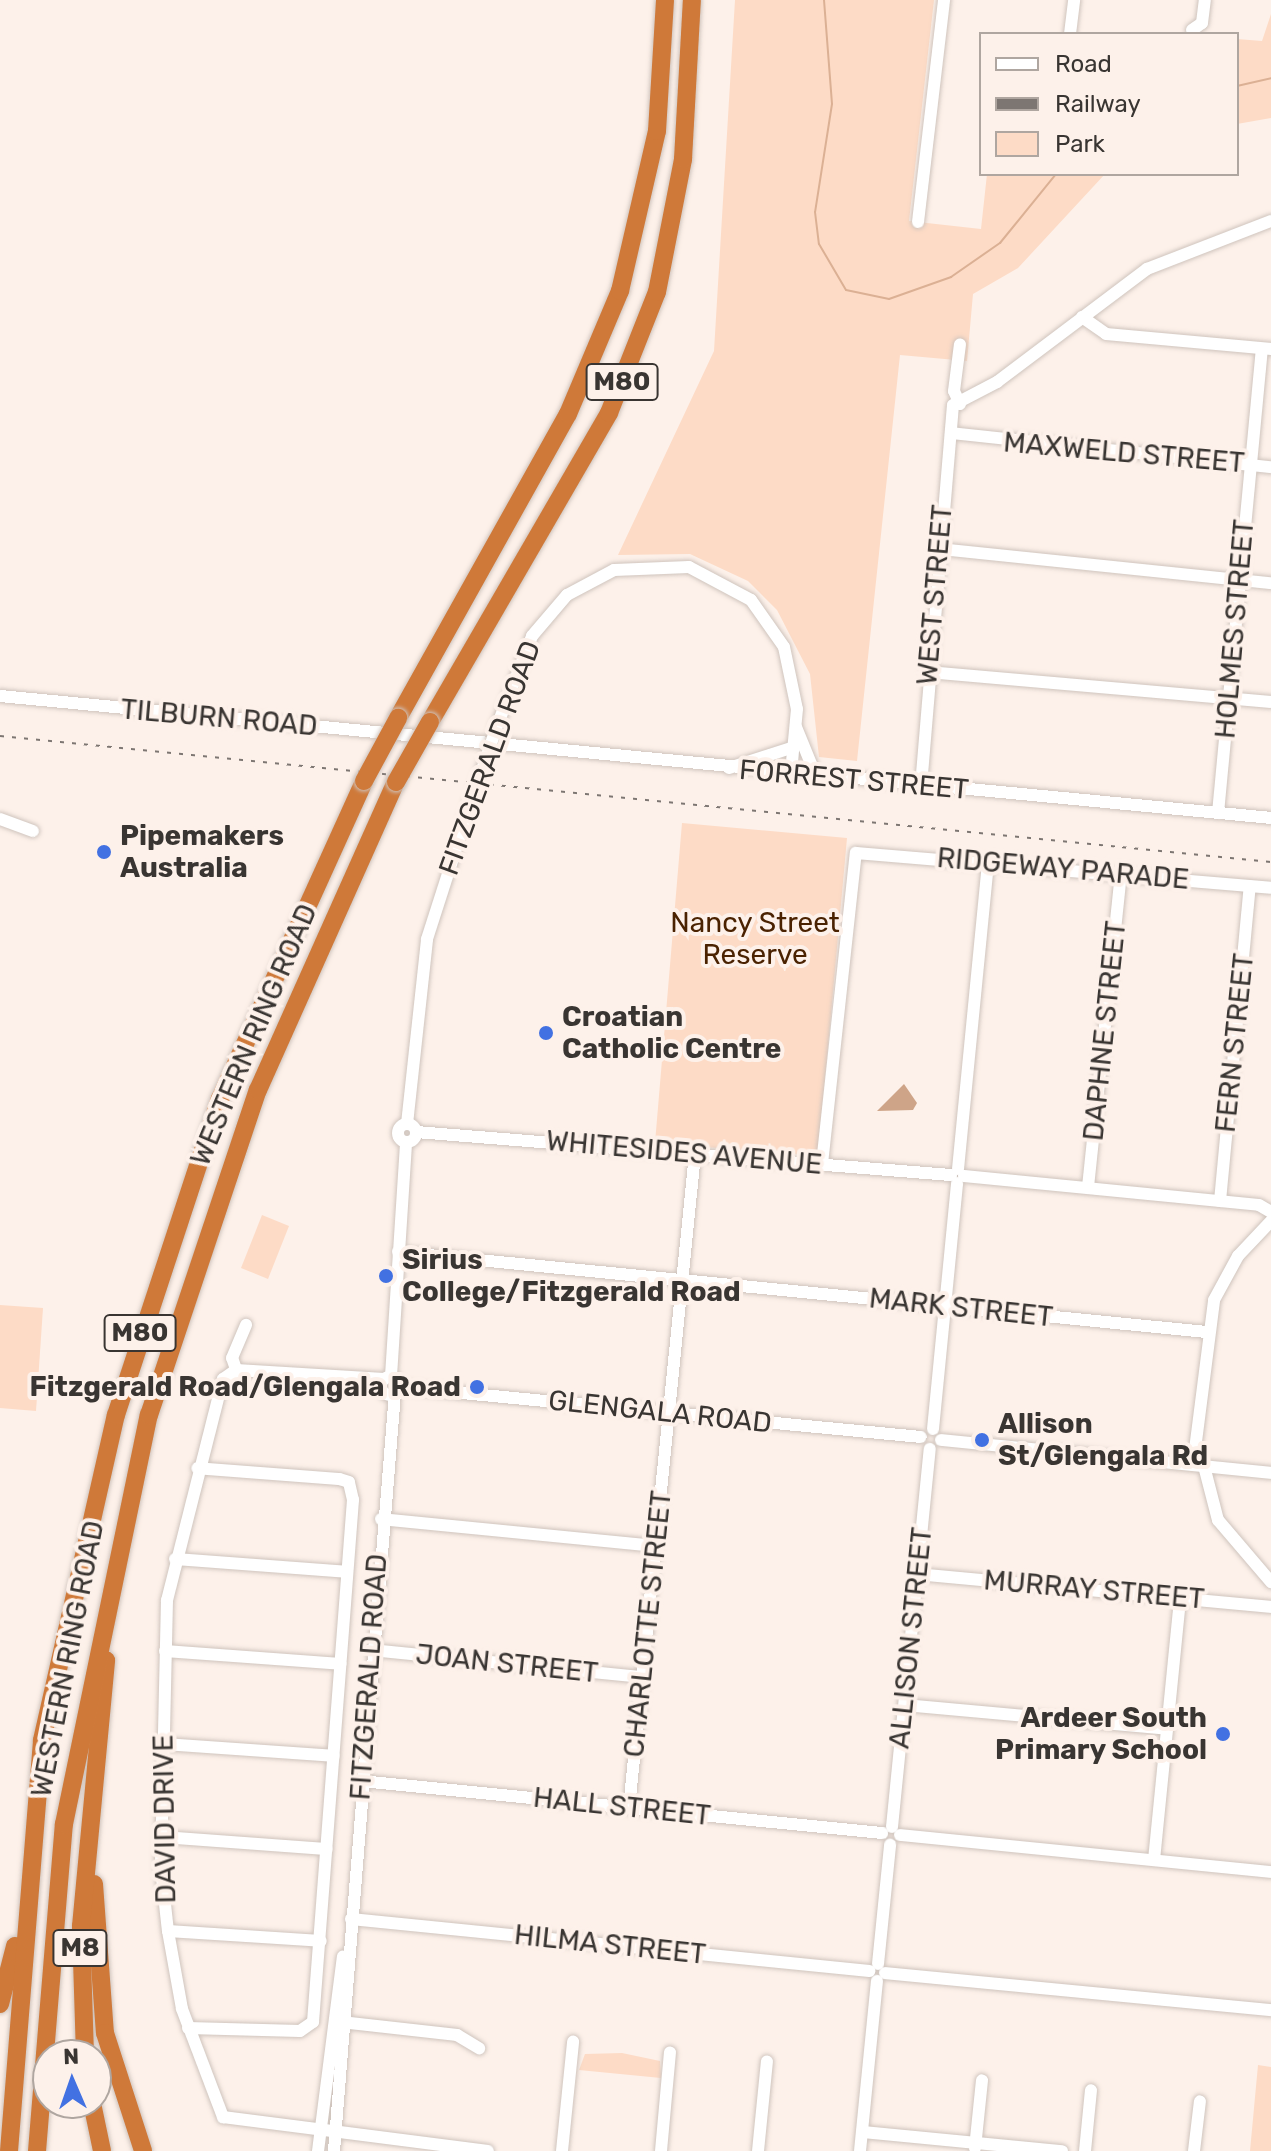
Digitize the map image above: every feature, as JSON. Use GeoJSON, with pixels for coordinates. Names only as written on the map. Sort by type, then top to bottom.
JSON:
{"type":"FeatureCollection","features":[{"type":"Feature","properties":{"kind":"highway","name":"WESTERN RING ROAD"},"geometry":{"type":"LineString","coordinates":[[9,2151],[24,1917],[42,1740],[132,1360],[250,1022],[364,781],[568,414],[620,291],[657,131],[665,0]]}},
{"type":"Feature","properties":{"kind":"highway","name":"WESTERN RING ROAD"},"geometry":{"type":"LineString","coordinates":[[37,2151],[64,1824],[149,1415],[216,1201],[305,976],[396,782],[609,413],[657,292],[683,159],[692,0]]}},
{"type":"Feature","properties":{"kind":"highway"},"geometry":{"type":"LineString","coordinates":[[111,1601],[88,1842],[105,2033],[143,2151]]}},
{"type":"Feature","properties":{"kind":"highway","name":"M8"},"geometry":{"type":"LineString","coordinates":[[84,2039],[80,1955],[88,1842]]}},
{"type":"Feature","properties":{"kind":"highway","name":"M8"},"geometry":{"type":"LineString","coordinates":[[0,2004],[24,1917]]}},
{"type":"Feature","properties":{"kind":"highway"},"geometry":{"type":"LineString","coordinates":[[95,2119],[102,2151]]}},
{"type":"Feature","properties":{"kind":"street"},"geometry":{"type":"LineString","coordinates":[[918,222],[944,0]]}},
{"type":"Feature","properties":{"kind":"street"},"geometry":{"type":"LineString","coordinates":[[1070,32],[1074,0]]}},
{"type":"Feature","properties":{"kind":"street"},"geometry":{"type":"LineString","coordinates":[[1192,30],[1202,23],[1205,0]]}},
{"type":"Feature","properties":{"kind":"street"},"geometry":{"type":"LineString","coordinates":[[958,402],[997,382],[1147,269],[1271,221]]}},
{"type":"Feature","properties":{"kind":"street"},"geometry":{"type":"LineString","coordinates":[[1082,317],[1106,334],[1266,349]]}},
{"type":"Feature","properties":{"kind":"street","name":"WEST STREET"},"geometry":{"type":"LineString","coordinates":[[917,785],[951,434],[958,402],[960,344]]}},
{"type":"Feature","properties":{"kind":"street","name":"HOLMES STREET"},"geometry":{"type":"LineString","coordinates":[[1218,813],[1251,464],[1266,349]]}},
{"type":"Feature","properties":{"kind":"street","name":"MAXWELD STREET"},"geometry":{"type":"LineString","coordinates":[[951,434],[976,439],[1271,467]]}},
{"type":"Feature","properties":{"kind":"street"},"geometry":{"type":"LineString","coordinates":[[939,553],[1271,583]]}},
{"type":"Feature","properties":{"kind":"street","name":"FITZGERALD ROAD"},"geometry":{"type":"LineString","coordinates":[[334,2151],[387,1436],[403,1132],[427,939],[471,802],[522,657],[548,613],[591,579],[662,564],[708,574],[763,612],[792,668],[796,727],[791,773]]}},
{"type":"Feature","properties":{"kind":"street"},"geometry":{"type":"LineString","coordinates":[[928,668],[1271,702]]}},
{"type":"Feature","properties":{"kind":"street","name":"TILBURN ROAD"},"geometry":{"type":"LineString","coordinates":[[0,696],[437,739]]}},
{"type":"Feature","properties":{"kind":"street"},"geometry":{"type":"LineString","coordinates":[[796,727],[816,776]]}},
{"type":"Feature","properties":{"kind":"street","name":"FORREST STREET"},"geometry":{"type":"LineString","coordinates":[[437,739],[1271,818]]}},
{"type":"Feature","properties":{"kind":"street"},"geometry":{"type":"LineString","coordinates":[[729,768],[794,747]]}},
{"type":"Feature","properties":{"kind":"street"},"geometry":{"type":"LineString","coordinates":[[0,819],[33,831]]}},
{"type":"Feature","properties":{"kind":"street","name":"RIDGEWAY PARADE"},"geometry":{"type":"LineString","coordinates":[[822,1164],[856,853],[988,861],[1271,888]]}},
{"type":"Feature","properties":{"kind":"street"},"geometry":{"type":"LineString","coordinates":[[941,1440],[933,1429],[988,861]]}},
{"type":"Feature","properties":{"kind":"street","name":"DAPHNE STREET"},"geometry":{"type":"LineString","coordinates":[[1088,1187],[1121,874]]}},
{"type":"Feature","properties":{"kind":"street","name":"FERN STREET"},"geometry":{"type":"LineString","coordinates":[[1220,1201],[1250,886]]}},
{"type":"Feature","properties":{"kind":"street","name":"WHITESIDES AVENUE"},"geometry":{"type":"LineString","coordinates":[[403,1132],[1088,1187],[1220,1201],[1271,1212]]}},
{"type":"Feature","properties":{"kind":"street","name":"CHARLOTTE STREET"},"geometry":{"type":"LineString","coordinates":[[629,1808],[695,1154]]}},
{"type":"Feature","properties":{"kind":"street"},"geometry":{"type":"LineString","coordinates":[[1271,1221],[1225,1275],[1206,1332],[1198,1466],[1218,1520],[1271,1582]]}},
{"type":"Feature","properties":{"kind":"street","name":"MARK STREET"},"geometry":{"type":"LineString","coordinates":[[398,1252],[1206,1332]]}},
{"type":"Feature","properties":{"kind":"street"},"geometry":{"type":"LineString","coordinates":[[237,1371],[235,1352],[246,1325]]}},
{"type":"Feature","properties":{"kind":"street","name":"GLENGALA ROAD"},"geometry":{"type":"LineString","coordinates":[[237,1371],[921,1437]]}},
{"type":"Feature","properties":{"kind":"street","name":"DAVID DRIVE"},"geometry":{"type":"LineString","coordinates":[[237,1371],[221,1391],[197,1468],[175,1559],[165,1651],[162,1837],[168,1931],[188,2028],[223,2117],[350,2130],[488,2151]]}},
{"type":"Feature","properties":{"kind":"street"},"geometry":{"type":"LineString","coordinates":[[933,1429],[921,1437],[930,1449],[941,1440],[1271,1473]]}},
{"type":"Feature","properties":{"kind":"street","name":"ALLISON STREET"},"geometry":{"type":"LineString","coordinates":[[891,1832],[930,1449]]}},
{"type":"Feature","properties":{"kind":"street"},"geometry":{"type":"LineString","coordinates":[[188,2028],[310,2028],[321,1941],[341,1664],[349,1482],[197,1468]]}},
{"type":"Feature","properties":{"kind":"street"},"geometry":{"type":"LineString","coordinates":[[381,1519],[655,1546]]}},
{"type":"Feature","properties":{"kind":"street"},"geometry":{"type":"LineString","coordinates":[[175,1559],[347,1572]]}},
{"type":"Feature","properties":{"kind":"street","name":"MURRAY STREET"},"geometry":{"type":"LineString","coordinates":[[917,1574],[1270,1606]]}},
{"type":"Feature","properties":{"kind":"street"},"geometry":{"type":"LineString","coordinates":[[1270,1606],[1271,1590]]}},
{"type":"Feature","properties":{"kind":"street"},"geometry":{"type":"LineString","coordinates":[[1154,1860],[1180,1598]]}},
{"type":"Feature","properties":{"kind":"street","name":"JOAN STREET"},"geometry":{"type":"LineString","coordinates":[[371,1650],[643,1677]]}},
{"type":"Feature","properties":{"kind":"street"},"geometry":{"type":"LineString","coordinates":[[165,1651],[341,1664]]}},
{"type":"Feature","properties":{"kind":"street"},"geometry":{"type":"LineString","coordinates":[[905,1705],[1167,1729]]}},
{"type":"Feature","properties":{"kind":"street"},"geometry":{"type":"LineString","coordinates":[[163,1744],[334,1756]]}},
{"type":"Feature","properties":{"kind":"street","name":"HALL STREET"},"geometry":{"type":"LineString","coordinates":[[361,1781],[1271,1872]]}},
{"type":"Feature","properties":{"kind":"street"},"geometry":{"type":"LineString","coordinates":[[860,2151],[891,1832]]}},
{"type":"Feature","properties":{"kind":"street"},"geometry":{"type":"LineString","coordinates":[[162,1837],[327,1849]]}},
{"type":"Feature","properties":{"kind":"street","name":"FITZGERALD ROAD"},"geometry":{"type":"LineString","coordinates":[[318,2151],[330,2039],[351,1919]]}},
{"type":"Feature","properties":{"kind":"street","name":"HILMA STREET"},"geometry":{"type":"LineString","coordinates":[[351,1919],[1271,2010]]}},
{"type":"Feature","properties":{"kind":"street"},"geometry":{"type":"LineString","coordinates":[[168,1931],[321,1941]]}},
{"type":"Feature","properties":{"kind":"street"},"geometry":{"type":"LineString","coordinates":[[330,2039],[346,2021],[457,2035],[479,2048]]}},
{"type":"Feature","properties":{"kind":"street"},"geometry":{"type":"LineString","coordinates":[[344,2037],[364,2025]]}},
{"type":"Feature","properties":{"kind":"street"},"geometry":{"type":"LineString","coordinates":[[562,2151],[573,2042]]}},
{"type":"Feature","properties":{"kind":"street"},"geometry":{"type":"LineString","coordinates":[[661,2151],[670,2052]]}},
{"type":"Feature","properties":{"kind":"street"},"geometry":{"type":"LineString","coordinates":[[758,2151],[767,2061]]}},
{"type":"Feature","properties":{"kind":"street"},"geometry":{"type":"LineString","coordinates":[[975,2147],[982,2080]]}},
{"type":"Feature","properties":{"kind":"street"},"geometry":{"type":"LineString","coordinates":[[1085,2151],[1091,2090]]}},
{"type":"Feature","properties":{"kind":"street"},"geometry":{"type":"LineString","coordinates":[[1194,2151],[1200,2101]]}},
{"type":"Feature","properties":{"kind":"street"},"geometry":{"type":"LineString","coordinates":[[863,2132],[975,2147],[1062,2151]]}},
{"type":"Feature","properties":{"kind":"green space"},"geometry":{"type":"Polygon","coordinates":[[[735,0],[934,0],[909,221],[981,229],[987,176],[1103,176],[1018,268],[973,294],[967,361],[900,355],[857,761],[819,757],[810,674],[777,610],[748,581],[690,554],[618,555],[714,351],[735,0]]]}},
{"type":"Feature","properties":{"kind":"green space"},"geometry":{"type":"Polygon","coordinates":[[[1271,14],[1271,118],[1239,124],[1239,39],[1262,41],[1271,14]]]}},
{"type":"Feature","properties":{"kind":"green space","name":"Nancy Street Reserve"},"geometry":{"type":"Polygon","coordinates":[[[682,823],[847,838],[818,1156],[655,1143],[682,823]]]}},
{"type":"Feature","properties":{"kind":"green space"},"geometry":{"type":"Polygon","coordinates":[[[262,1215],[289,1226],[268,1279],[241,1268],[262,1215]]]}},
{"type":"Feature","properties":{"kind":"green space"},"geometry":{"type":"Polygon","coordinates":[[[0,1305],[43,1308],[36,1411],[0,1408],[0,1305]]]}},
{"type":"Feature","properties":{"kind":"green space"},"geometry":{"type":"Polygon","coordinates":[[[622,2053],[660,2061],[661,2078],[579,2070],[585,2054],[622,2053]]]}},
{"type":"Feature","properties":{"kind":"green space"},"geometry":{"type":"Polygon","coordinates":[[[1258,2065],[1271,2067],[1271,2151],[1250,2151],[1258,2065]]]}},
{"type":"Feature","properties":{"kind":"shaded area"},"geometry":{"type":"Polygon","coordinates":[[[904,1084],[917,1103],[913,1110],[877,1111],[904,1084]]]}},
{"type":"Feature","properties":{"kind":"waterway"},"geometry":{"type":"LineString","coordinates":[[824,0],[832,104],[815,212],[819,244],[846,290],[889,299],[951,277],[1000,243],[1054,176]]}},
{"type":"Feature","properties":{"kind":"waterway"},"geometry":{"type":"LineString","coordinates":[[1239,86],[1271,78]]}},
{"type":"Feature","properties":{"kind":"railway"},"geometry":{"type":"LineString","coordinates":[[0,736],[1271,862]]}},
{"type":"Feature","properties":{"kind":"place","name":"Pipemakers Australia"},"geometry":{"type":"Point","coordinates":[104,852]}},
{"type":"Feature","properties":{"kind":"place","name":"Croatian Catholic Centre"},"geometry":{"type":"Point","coordinates":[546,1033]}},
{"type":"Feature","properties":{"kind":"place","name":"Sirius College/Fitzgerald Road"},"geometry":{"type":"Point","coordinates":[386,1276]}},
{"type":"Feature","properties":{"kind":"place","name":"Fitzgerald Road/Glengala Road"},"geometry":{"type":"Point","coordinates":[477,1387]}},
{"type":"Feature","properties":{"kind":"place","name":"Allison St/Glengala Rd"},"geometry":{"type":"Point","coordinates":[982,1440]}},
{"type":"Feature","properties":{"kind":"place","name":"Ardeer South Primary School"},"geometry":{"type":"Point","coordinates":[1223,1734]}}]}
